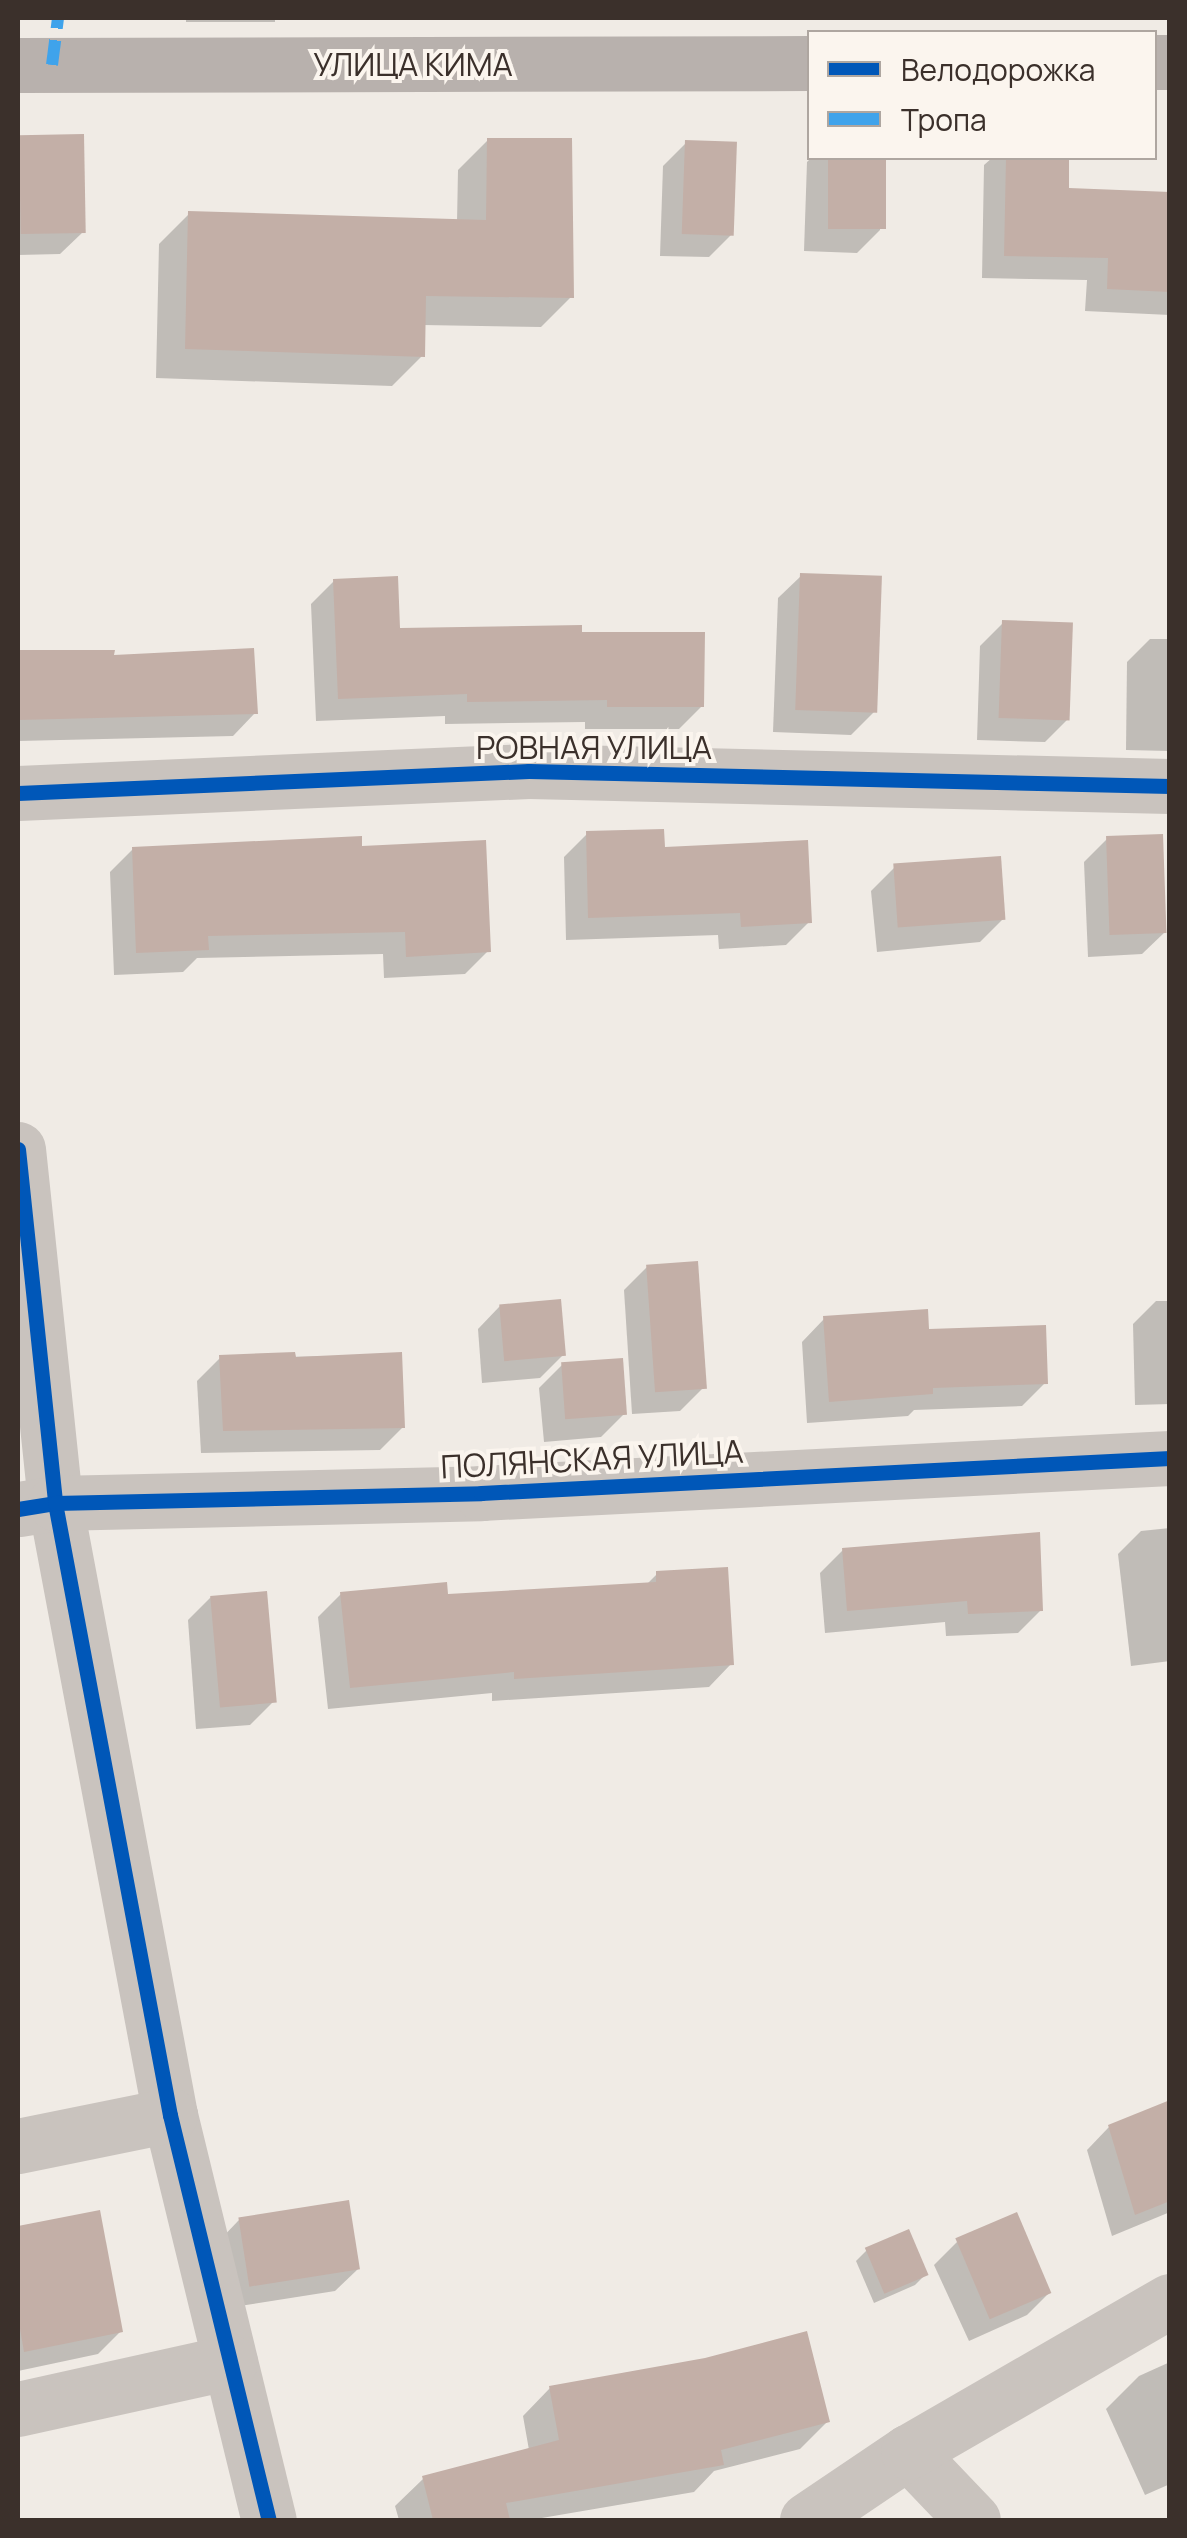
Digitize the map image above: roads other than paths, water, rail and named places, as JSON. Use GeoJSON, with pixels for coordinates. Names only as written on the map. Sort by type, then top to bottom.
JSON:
{"type":"FeatureCollection","features":[{"type":"Feature","properties":{"kind":"main road","name":"УЛИЦА КИМА"},"geometry":{"type":"LineString","coordinates":[[18,65],[807,63]]}},
{"type":"Feature","properties":{"kind":"street","name":"РОВНАЯ УЛИЦА"},"geometry":{"type":"LineString","coordinates":[[18,793],[529,770],[1170,786]]}},
{"type":"Feature","properties":{"kind":"street"},"geometry":{"type":"LineString","coordinates":[[18,1149],[36,1506],[170,2114],[269,2520]]}},
{"type":"Feature","properties":{"kind":"street","name":"ПОЛЯНСКАЯ УЛИЦА"},"geometry":{"type":"LineString","coordinates":[[36,1506],[482,1493],[1170,1458]]}},
{"type":"Feature","properties":{"kind":"street"},"geometry":{"type":"LineString","coordinates":[[18,2146],[170,2114]]}},
{"type":"Feature","properties":{"kind":"street"},"geometry":{"type":"LineString","coordinates":[[808,2520],[908,2452],[1170,2300]]}},
{"type":"Feature","properties":{"kind":"street"},"geometry":{"type":"LineString","coordinates":[[18,2409],[230,2362]]}},
{"type":"Feature","properties":{"kind":"street"},"geometry":{"type":"LineString","coordinates":[[908,2452],[973,2520]]}}]}
